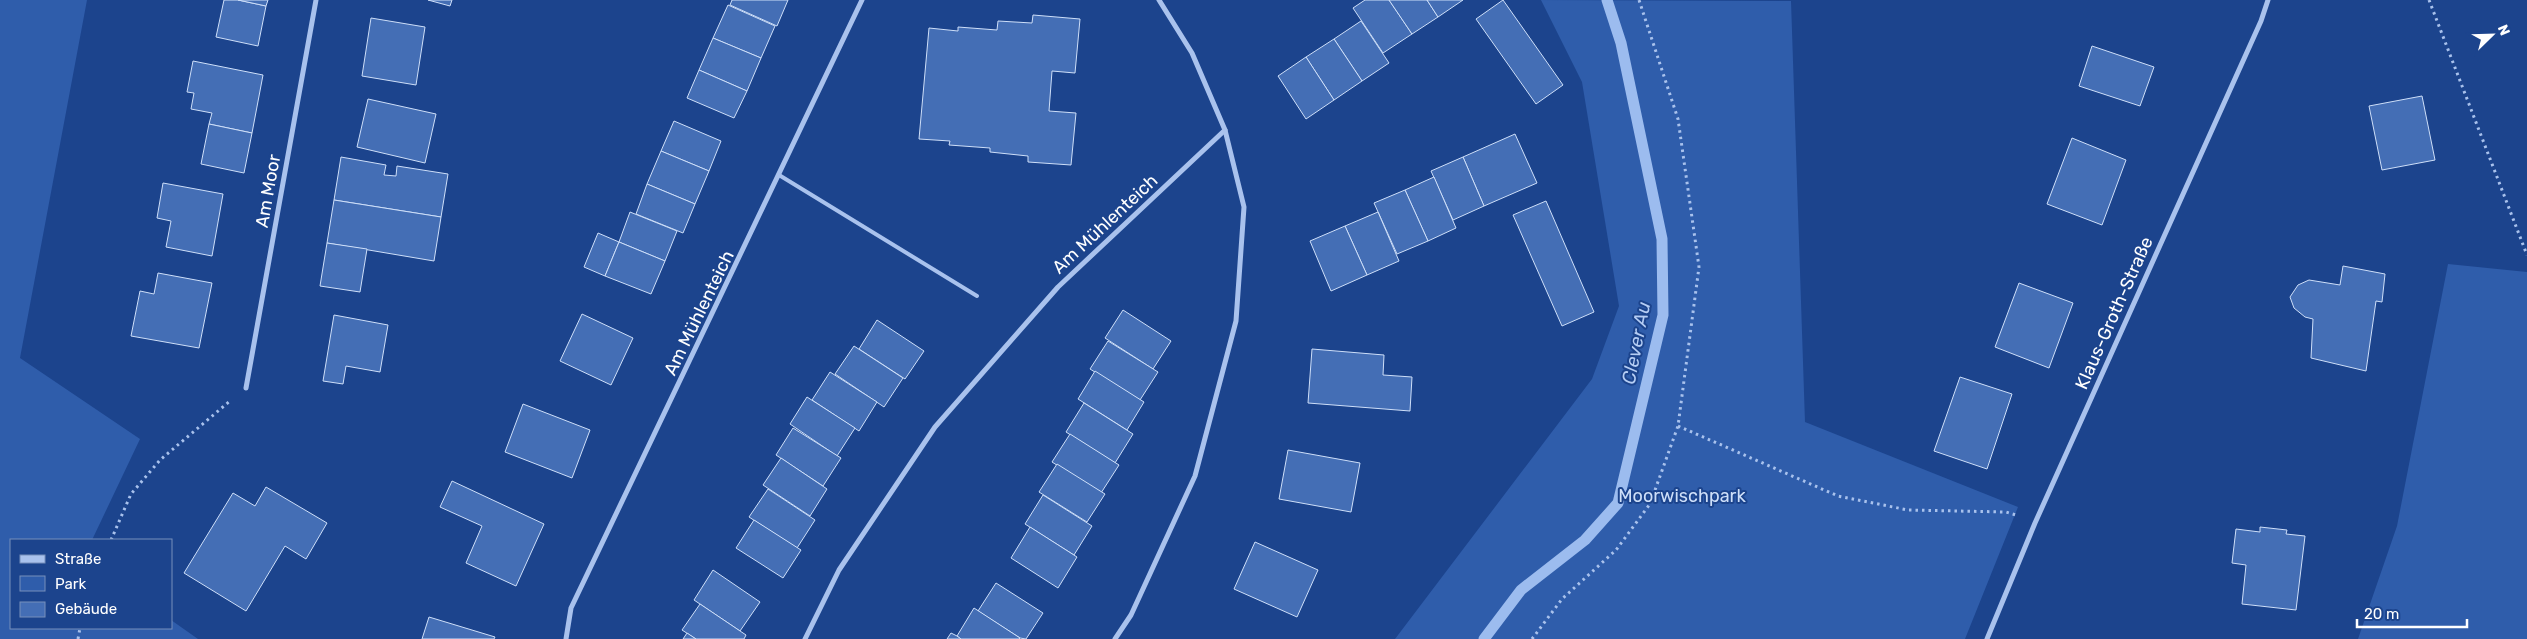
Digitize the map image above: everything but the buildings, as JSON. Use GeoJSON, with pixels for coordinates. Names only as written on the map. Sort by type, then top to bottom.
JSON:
{"type":"FeatureCollection","features":[{"type":"Feature","properties":{"kind":"street","name":"Am Moor"},"geometry":{"type":"LineString","coordinates":[[246,388],[316,0]]}},
{"type":"Feature","properties":{"kind":"street","name":"Am Mühlenteich"},"geometry":{"type":"LineString","coordinates":[[566,639],[571,608],[862,0]]}},
{"type":"Feature","properties":{"kind":"street"},"geometry":{"type":"LineString","coordinates":[[1115,639],[1132,615],[1195,476],[1236,321],[1244,207],[1225,130],[1192,53],[1159,0]]}},
{"type":"Feature","properties":{"kind":"street","name":"Klaus-Groth-Straße"},"geometry":{"type":"LineString","coordinates":[[1987,639],[2035,523],[2261,21],[2268,0]]}},
{"type":"Feature","properties":{"kind":"street","name":"Am Mühlenteich"},"geometry":{"type":"LineString","coordinates":[[805,639],[839,570],[935,427],[1058,287],[1225,130]]}},
{"type":"Feature","properties":{"kind":"lane"},"geometry":{"type":"LineString","coordinates":[[779,175],[977,296]]}},
{"type":"Feature","properties":{"kind":"path"},"geometry":{"type":"LineString","coordinates":[[1532,639],[1562,600],[1616,550],[1650,504],[1678,426],[1699,267],[1678,119],[1639,0]]}},
{"type":"Feature","properties":{"kind":"path"},"geometry":{"type":"LineString","coordinates":[[2429,0],[2527,255]]}},
{"type":"Feature","properties":{"kind":"path"},"geometry":{"type":"LineString","coordinates":[[111,539],[131,494],[160,460],[246,388]]}},
{"type":"Feature","properties":{"kind":"path"},"geometry":{"type":"LineString","coordinates":[[1678,426],[1838,496],[1908,510],[2006,512],[2035,523]]}},
{"type":"Feature","properties":{"kind":"green space"},"geometry":{"type":"Polygon","coordinates":[[[0,0],[87,0],[20,358],[140,439],[92,539],[10,539],[10,629],[172,629],[172,621],[198,639],[0,639],[0,0]]]}},
{"type":"Feature","properties":{"kind":"green space","name":"Moorwischpark"},"geometry":{"type":"Polygon","coordinates":[[[1541,0],[1791,1],[1805,422],[2018,507],[1965,639],[1395,639],[1592,379],[1619,306],[1582,82],[1541,0]]]}},
{"type":"Feature","properties":{"kind":"green space"},"geometry":{"type":"Polygon","coordinates":[[[2448,264],[2527,272],[2527,639],[2358,639],[2397,526],[2448,264]]]}},
{"type":"Feature","properties":{"kind":"waterway","name":"Clever Au"},"geometry":{"type":"LineString","coordinates":[[1484,639],[1521,590],[1585,540],[1618,503],[1663,315],[1662,239],[1621,43],[1607,0]]}}]}
